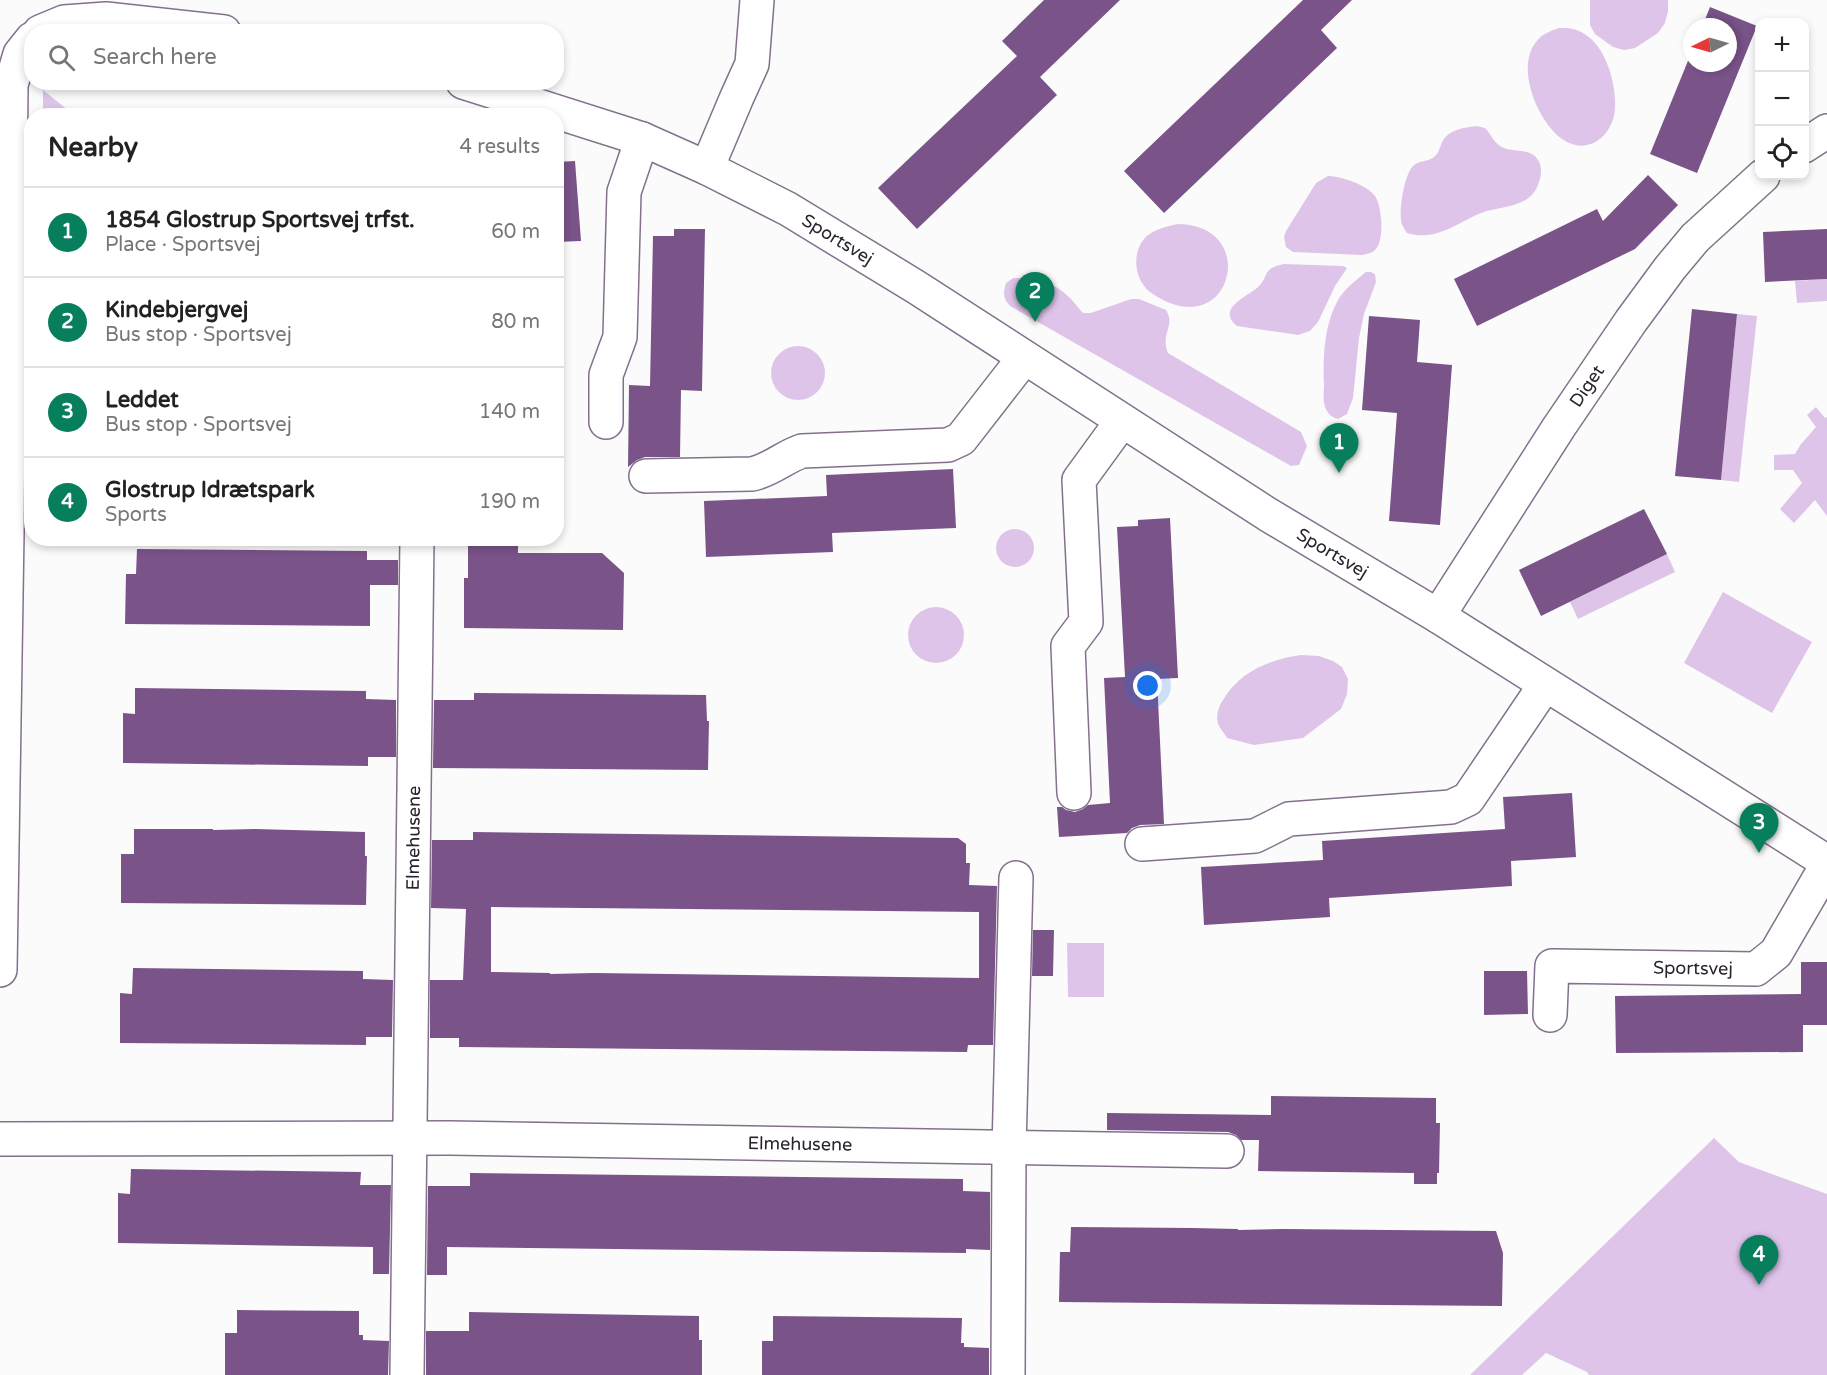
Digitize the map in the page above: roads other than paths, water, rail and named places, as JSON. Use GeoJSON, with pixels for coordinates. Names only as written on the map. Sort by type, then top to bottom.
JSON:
{"type":"FeatureCollection","features":[{"type":"Feature","properties":{"kind":"street"},"geometry":{"type":"LineString","coordinates":[[707,168],[752,64],[757,0]]}},
{"type":"Feature","properties":{"kind":"street"},"geometry":{"type":"LineString","coordinates":[[61,24],[106,19],[151,24]]}},
{"type":"Feature","properties":{"kind":"street"},"geometry":{"type":"LineString","coordinates":[[0,970],[2,762],[8,533],[11,85],[23,46]]}},
{"type":"Feature","properties":{"kind":"street","name":"Sportsvej"},"geometry":{"type":"LineString","coordinates":[[477,90],[505,106]]}},
{"type":"Feature","properties":{"kind":"street","name":"Sportsvej"},"geometry":{"type":"LineString","coordinates":[[564,120],[642,139],[707,168],[788,209],[916,287],[1268,513],[1438,615],[1827,864],[1776,953],[1756,969],[1552,966],[1551,1015]]}},
{"type":"Feature","properties":{"kind":"street"},"geometry":{"type":"LineString","coordinates":[[1809,143],[1827,131]]}},
{"type":"Feature","properties":{"kind":"street"},"geometry":{"type":"LineString","coordinates":[[606,422],[606,375],[620,337],[624,192],[642,139]]}},
{"type":"Feature","properties":{"kind":"street","name":"Diget"},"geometry":{"type":"LineString","coordinates":[[1438,615],[1630,321],[1695,238],[1759,180]]}},
{"type":"Feature","properties":{"kind":"street"},"geometry":{"type":"LineString","coordinates":[[646,476],[753,474],[769,470],[789,456],[802,451],[948,445],[961,438],[1024,358]]}},
{"type":"Feature","properties":{"kind":"street"},"geometry":{"type":"LineString","coordinates":[[1074,793],[1068,646],[1086,622],[1079,480],[1122,421]]}},
{"type":"Feature","properties":{"kind":"street","name":"Elmehusene"},"geometry":{"type":"LineString","coordinates":[[407,1375],[417,546]]}},
{"type":"Feature","properties":{"kind":"street"},"geometry":{"type":"LineString","coordinates":[[1142,844],[1255,836],[1289,819],[1451,807],[1467,799],[1545,685]]}},
{"type":"Feature","properties":{"kind":"street"},"geometry":{"type":"LineString","coordinates":[[1008,1375],[1009,1149],[1016,878]]}},
{"type":"Feature","properties":{"kind":"street","name":"Elmehusene"},"geometry":{"type":"LineString","coordinates":[[0,1139],[410,1138],[1227,1151]]}},
{"type":"Feature","properties":{"kind":"place","name":"Kindebjergvej"},"geometry":{"type":"Point","coordinates":[1035,322]}},
{"type":"Feature","properties":{"kind":"place","name":"1854 Glostrup Sportsvej trfst."},"geometry":{"type":"Point","coordinates":[1339,473]}},
{"type":"Feature","properties":{"kind":"place","name":"Leddet"},"geometry":{"type":"Point","coordinates":[1759,853]}},
{"type":"Feature","properties":{"kind":"place","name":"Glostrup Idrætspark"},"geometry":{"type":"Point","coordinates":[1759,1285]}}]}
